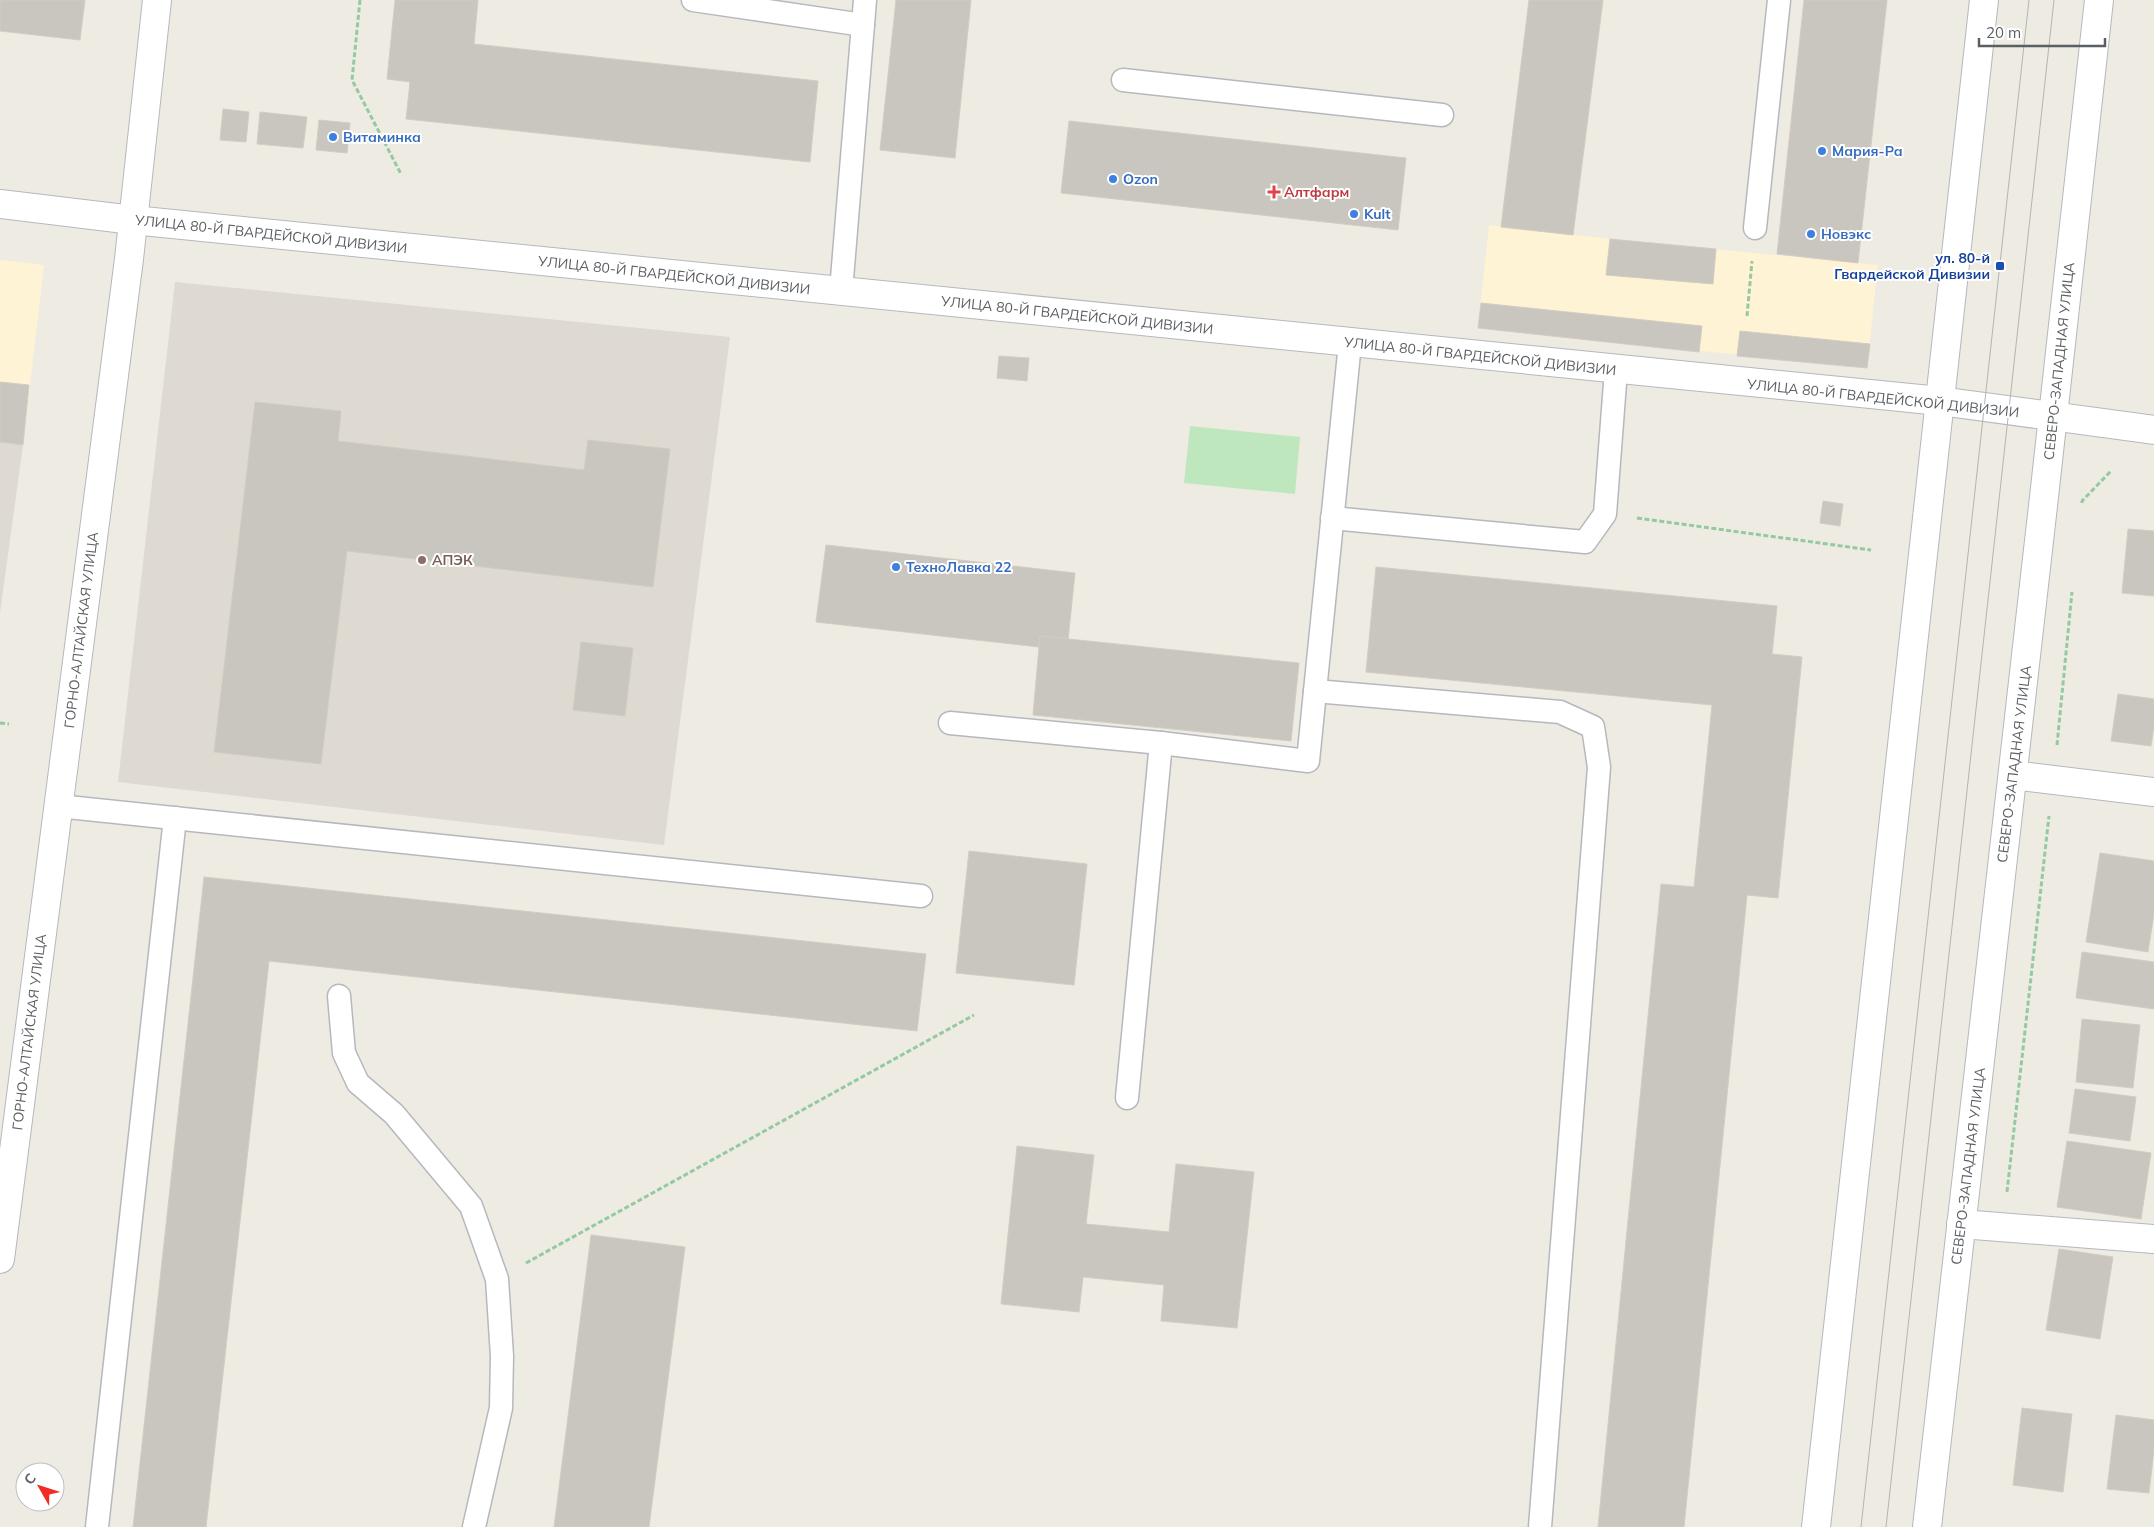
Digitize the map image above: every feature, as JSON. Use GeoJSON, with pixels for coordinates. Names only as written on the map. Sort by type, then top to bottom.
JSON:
{"type":"FeatureCollection","features":[{"type":"Feature","properties":{"kind":"street","name":"ГОРНО-АЛТАЙСКАЯ УЛИЦА"},"geometry":{"type":"LineString","coordinates":[[0,1259],[133,220],[157,0]]}},
{"type":"Feature","properties":{"kind":"street"},"geometry":{"type":"LineString","coordinates":[[1816,1527],[1984,0]]}},
{"type":"Feature","properties":{"kind":"street","name":"СЕВЕРО-ЗАПАДНАЯ УЛИЦА"},"geometry":{"type":"LineString","coordinates":[[1927,1527],[2099,0]]}},
{"type":"Feature","properties":{"kind":"street","name":"УЛИЦА 80-Й ГВАРДЕЙСКОЙ ДИВИЗИИ"},"geometry":{"type":"LineString","coordinates":[[0,204],[133,220],[1940,401],[2154,430]]}},
{"type":"Feature","properties":{"kind":"street"},"geometry":{"type":"LineString","coordinates":[[2013,776],[2154,792]]}},
{"type":"Feature","properties":{"kind":"street"},"geometry":{"type":"LineString","coordinates":[[1961,1224],[2154,1239]]}},
{"type":"Feature","properties":{"kind":"lane"},"geometry":{"type":"LineString","coordinates":[[693,0],[863,25]]}},
{"type":"Feature","properties":{"kind":"lane"},"geometry":{"type":"LineString","coordinates":[[841,291],[865,0]]}},
{"type":"Feature","properties":{"kind":"lane"},"geometry":{"type":"LineString","coordinates":[[1755,228],[1779,0]]}},
{"type":"Feature","properties":{"kind":"lane"},"geometry":{"type":"LineString","coordinates":[[1123,80],[1442,115]]}},
{"type":"Feature","properties":{"kind":"lane"},"geometry":{"type":"LineString","coordinates":[[950,723],[1161,743],[1308,761],[1350,342]]}},
{"type":"Feature","properties":{"kind":"lane"},"geometry":{"type":"LineString","coordinates":[[1332,518],[1585,542],[1605,514],[1616,370]]}},
{"type":"Feature","properties":{"kind":"lane"},"geometry":{"type":"LineString","coordinates":[[1315,691],[1560,712],[1593,727],[1599,767],[1540,1527]]}},
{"type":"Feature","properties":{"kind":"lane"},"geometry":{"type":"LineString","coordinates":[[1127,1098],[1161,743]]}},
{"type":"Feature","properties":{"kind":"lane"},"geometry":{"type":"LineString","coordinates":[[58,806],[921,896]]}},
{"type":"Feature","properties":{"kind":"lane"},"geometry":{"type":"LineString","coordinates":[[98,1527],[175,818]]}},
{"type":"Feature","properties":{"kind":"lane"},"geometry":{"type":"LineString","coordinates":[[339,996],[344,1053],[358,1083],[394,1114],[471,1206],[497,1279],[502,1356],[501,1408],[474,1527]]}},
{"type":"Feature","properties":{"kind":"path"},"geometry":{"type":"LineString","coordinates":[[360,0],[352,80],[401,174]]}},
{"type":"Feature","properties":{"kind":"path"},"geometry":{"type":"LineString","coordinates":[[1747,316],[1755,228]]}},
{"type":"Feature","properties":{"kind":"path"},"geometry":{"type":"LineString","coordinates":[[2081,511],[2082,501],[2111,471]]}},
{"type":"Feature","properties":{"kind":"path"},"geometry":{"type":"LineString","coordinates":[[1605,514],[1871,550]]}},
{"type":"Feature","properties":{"kind":"path"},"geometry":{"type":"LineString","coordinates":[[2004,1227],[2073,588]]}},
{"type":"Feature","properties":{"kind":"path"},"geometry":{"type":"LineString","coordinates":[[0,723],[9,724]]}},
{"type":"Feature","properties":{"kind":"path"},"geometry":{"type":"LineString","coordinates":[[497,1279],[974,1015]]}},
{"type":"Feature","properties":{"kind":"shaded area"},"geometry":{"type":"Polygon","coordinates":[[[1489,225],[1610,239],[1878,265],[1867,368],[1478,328],[1489,225]]]}},
{"type":"Feature","properties":{"kind":"shaded area"},"geometry":{"type":"Polygon","coordinates":[[[0,260],[44,265],[23,445],[0,442],[0,260]]]}},
{"type":"Feature","properties":{"kind":"shaded area","name":"АПЭК"},"geometry":{"type":"Polygon","coordinates":[[[175,282],[730,337],[664,845],[118,782],[175,282]]]}},
{"type":"Feature","properties":{"kind":"shaded area"},"geometry":{"type":"Polygon","coordinates":[[[0,442],[23,445],[0,613],[0,442]]]}},
{"type":"Feature","properties":{"kind":"green space"},"geometry":{"type":"Polygon","coordinates":[[[1190,426],[1300,437],[1295,494],[1184,483],[1190,426]]]}},
{"type":"Feature","properties":{"kind":"building"},"geometry":{"type":"Polygon","coordinates":[[[0,0],[85,0],[80,40],[0,31],[0,0]]]}},
{"type":"Feature","properties":{"kind":"building"},"geometry":{"type":"Polygon","coordinates":[[[395,0],[478,0],[474,44],[818,81],[810,162],[406,119],[410,82],[387,79],[395,0]]]}},
{"type":"Feature","properties":{"kind":"building"},"geometry":{"type":"Polygon","coordinates":[[[896,0],[971,0],[955,158],[880,150],[896,0]]]}},
{"type":"Feature","properties":{"kind":"building"},"geometry":{"type":"Polygon","coordinates":[[[1529,0],[1603,0],[1573,235],[1501,227],[1529,0]]]}},
{"type":"Feature","properties":{"kind":"building"},"geometry":{"type":"Polygon","coordinates":[[[1804,0],[1887,0],[1858,263],[1777,254],[1804,0]]]}},
{"type":"Feature","properties":{"kind":"building"},"geometry":{"type":"Polygon","coordinates":[[[223,109],[249,112],[246,142],[220,140],[223,109]]]}},
{"type":"Feature","properties":{"kind":"building"},"geometry":{"type":"Polygon","coordinates":[[[260,112],[307,117],[303,148],[257,144],[260,112]]]}},
{"type":"Feature","properties":{"kind":"building","name":"Витаминка"},"geometry":{"type":"Polygon","coordinates":[[[319,120],[350,123],[347,153],[316,150],[319,120]]]}},
{"type":"Feature","properties":{"kind":"building"},"geometry":{"type":"Polygon","coordinates":[[[1069,121],[1406,158],[1398,230],[1061,193],[1069,121]]]}},
{"type":"Feature","properties":{"kind":"building"},"geometry":{"type":"Polygon","coordinates":[[[1610,239],[1716,249],[1713,284],[1606,275],[1610,239]]]}},
{"type":"Feature","properties":{"kind":"building"},"geometry":{"type":"Polygon","coordinates":[[[1481,303],[1702,326],[1699,352],[1478,328],[1481,303]]]}},
{"type":"Feature","properties":{"kind":"building"},"geometry":{"type":"Polygon","coordinates":[[[1740,331],[1870,344],[1867,368],[1737,356],[1740,331]]]}},
{"type":"Feature","properties":{"kind":"building"},"geometry":{"type":"Polygon","coordinates":[[[999,356],[1029,358],[1027,381],[997,378],[999,356]]]}},
{"type":"Feature","properties":{"kind":"building"},"geometry":{"type":"Polygon","coordinates":[[[0,382],[29,385],[23,445],[0,442],[0,382]]]}},
{"type":"Feature","properties":{"kind":"building"},"geometry":{"type":"Polygon","coordinates":[[[255,402],[341,411],[338,441],[584,470],[588,440],[670,449],[653,587],[347,551],[321,764],[214,752],[255,402]]]}},
{"type":"Feature","properties":{"kind":"building"},"geometry":{"type":"Polygon","coordinates":[[[1823,501],[1843,504],[1840,526],[1820,523],[1823,501]]]}},
{"type":"Feature","properties":{"kind":"building"},"geometry":{"type":"Polygon","coordinates":[[[2128,529],[2154,531],[2154,596],[2122,593],[2128,529]]]}},
{"type":"Feature","properties":{"kind":"building"},"geometry":{"type":"Polygon","coordinates":[[[826,545],[1075,573],[1068,640],[1040,636],[1039,647],[816,622],[826,545]]]}},
{"type":"Feature","properties":{"kind":"building"},"geometry":{"type":"Polygon","coordinates":[[[1376,567],[1777,606],[1772,654],[1802,657],[1778,898],[1747,895],[1684,1527],[1598,1527],[1661,884],[1694,887],[1712,705],[1366,672],[1376,567]]]}},
{"type":"Feature","properties":{"kind":"building"},"geometry":{"type":"Polygon","coordinates":[[[1040,636],[1299,663],[1291,741],[1033,715],[1040,636]]]}},
{"type":"Feature","properties":{"kind":"building"},"geometry":{"type":"Polygon","coordinates":[[[581,642],[633,648],[625,716],[573,710],[581,642]]]}},
{"type":"Feature","properties":{"kind":"building"},"geometry":{"type":"Polygon","coordinates":[[[2118,694],[2154,699],[2154,726],[2151,746],[2111,741],[2118,694]]]}},
{"type":"Feature","properties":{"kind":"building"},"geometry":{"type":"Polygon","coordinates":[[[969,851],[1087,864],[1074,985],[956,973],[969,851]]]}},
{"type":"Feature","properties":{"kind":"building"},"geometry":{"type":"Polygon","coordinates":[[[2100,853],[2154,861],[2154,914],[2148,952],[2086,942],[2100,853]]]}},
{"type":"Feature","properties":{"kind":"building"},"geometry":{"type":"Polygon","coordinates":[[[204,877],[926,954],[917,1031],[269,961],[206,1527],[133,1527],[204,877]]]}},
{"type":"Feature","properties":{"kind":"building"},"geometry":{"type":"Polygon","coordinates":[[[2082,952],[2154,962],[2154,1009],[2076,998],[2082,952]]]}},
{"type":"Feature","properties":{"kind":"building"},"geometry":{"type":"Polygon","coordinates":[[[2082,1019],[2140,1025],[2133,1088],[2076,1082],[2082,1019]]]}},
{"type":"Feature","properties":{"kind":"building"},"geometry":{"type":"Polygon","coordinates":[[[2075,1089],[2136,1097],[2130,1141],[2069,1133],[2075,1089]]]}},
{"type":"Feature","properties":{"kind":"building"},"geometry":{"type":"Polygon","coordinates":[[[2067,1141],[2151,1153],[2141,1219],[2057,1207],[2067,1141]]]}},
{"type":"Feature","properties":{"kind":"building"},"geometry":{"type":"Polygon","coordinates":[[[1017,1146],[1094,1155],[1086,1224],[1169,1232],[1176,1164],[1254,1172],[1237,1328],[1161,1321],[1164,1285],[1083,1277],[1079,1312],[1001,1304],[1017,1146]]]}},
{"type":"Feature","properties":{"kind":"building"},"geometry":{"type":"Polygon","coordinates":[[[591,1235],[685,1247],[649,1527],[554,1527],[591,1235]]]}},
{"type":"Feature","properties":{"kind":"building"},"geometry":{"type":"Polygon","coordinates":[[[2059,1249],[2113,1257],[2100,1339],[2046,1330],[2059,1249]]]}},
{"type":"Feature","properties":{"kind":"building"},"geometry":{"type":"Polygon","coordinates":[[[2022,1408],[2072,1414],[2063,1492],[2013,1485],[2022,1408]]]}},
{"type":"Feature","properties":{"kind":"building"},"geometry":{"type":"Polygon","coordinates":[[[2116,1415],[2154,1420],[2154,1450],[2149,1493],[2107,1489],[2116,1415]]]}},
{"type":"Feature","properties":{"kind":"tram line"},"geometry":{"type":"LineString","coordinates":[[1861,1527],[2029,0]]}},
{"type":"Feature","properties":{"kind":"tram line"},"geometry":{"type":"LineString","coordinates":[[1886,1527],[2054,0]]}},
{"type":"Feature","properties":{"kind":"place","name":"Витаминка"},"geometry":{"type":"Point","coordinates":[333,137]}},
{"type":"Feature","properties":{"kind":"place","name":"Мария-Ра"},"geometry":{"type":"Point","coordinates":[1822,151]}},
{"type":"Feature","properties":{"kind":"place","name":"Ozon"},"geometry":{"type":"Point","coordinates":[1113,179]}},
{"type":"Feature","properties":{"kind":"place","name":"Алтфарм"},"geometry":{"type":"Point","coordinates":[1274,192]}},
{"type":"Feature","properties":{"kind":"place","name":"Kult"},"geometry":{"type":"Point","coordinates":[1354,214]}},
{"type":"Feature","properties":{"kind":"place","name":"Новэкс"},"geometry":{"type":"Point","coordinates":[1811,234]}},
{"type":"Feature","properties":{"kind":"place","name":"ул. 80-й Гвардейской Дивизии"},"geometry":{"type":"Point","coordinates":[2000,266]}},
{"type":"Feature","properties":{"kind":"place","name":"АПЭК"},"geometry":{"type":"Point","coordinates":[422,560]}},
{"type":"Feature","properties":{"kind":"place","name":"ТехноЛавка 22"},"geometry":{"type":"Point","coordinates":[896,567]}}]}
